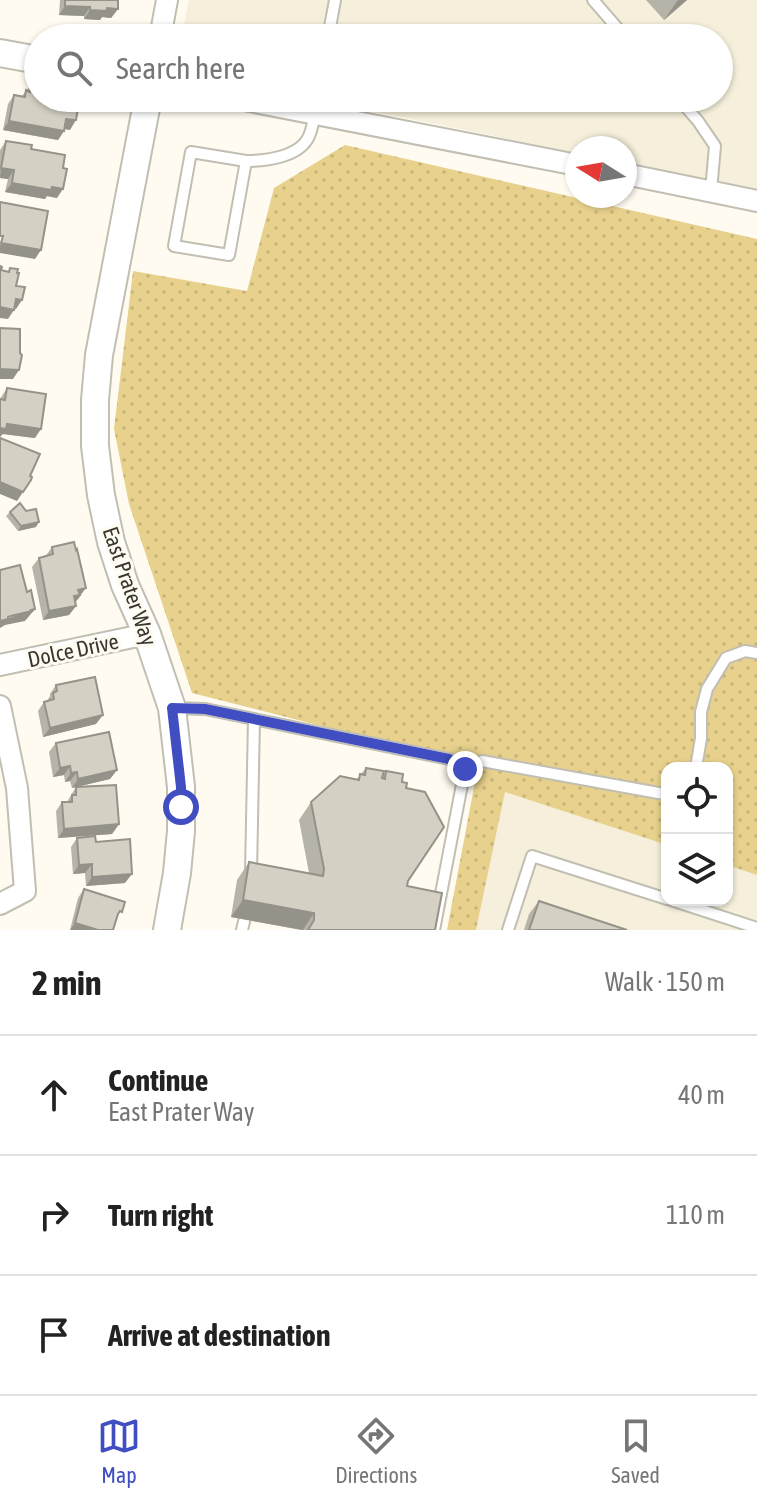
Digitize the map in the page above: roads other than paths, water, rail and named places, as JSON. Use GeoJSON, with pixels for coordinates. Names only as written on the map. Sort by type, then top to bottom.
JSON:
{"type":"FeatureCollection","features":[{"type":"Feature","properties":{"kind":"street"},"geometry":{"type":"LineString","coordinates":[[163,24],[167,0]]}},
{"type":"Feature","properties":{"kind":"street"},"geometry":{"type":"LineString","coordinates":[[0,53],[24,57]]}},
{"type":"Feature","properties":{"kind":"street","name":"East Prater Way"},"geometry":{"type":"LineString","coordinates":[[145,112],[99,355],[95,446],[111,542],[172,708],[181,787],[181,831],[167,930]]}},
{"type":"Feature","properties":{"kind":"street"},"geometry":{"type":"LineString","coordinates":[[343,112],[565,162]]}},
{"type":"Feature","properties":{"kind":"street"},"geometry":{"type":"LineString","coordinates":[[637,176],[757,201]]}},
{"type":"Feature","properties":{"kind":"street","name":"Dolce Drive"},"geometry":{"type":"LineString","coordinates":[[0,665],[147,634]]}},
{"type":"Feature","properties":{"kind":"street"},"geometry":{"type":"LineString","coordinates":[[0,706],[17,788],[25,891],[0,904]]}},
{"type":"Feature","properties":{"kind":"lane"},"geometry":{"type":"LineString","coordinates":[[331,24],[335,0]]}},
{"type":"Feature","properties":{"kind":"lane"},"geometry":{"type":"LineString","coordinates":[[593,0],[614,24]]}},
{"type":"Feature","properties":{"kind":"lane"},"geometry":{"type":"LineString","coordinates":[[246,161],[229,255],[174,246],[191,152],[263,161],[300,148],[308,137],[314,112]]}},
{"type":"Feature","properties":{"kind":"lane"},"geometry":{"type":"LineString","coordinates":[[690,112],[715,146],[711,191]]}},
{"type":"Feature","properties":{"kind":"lane"},"geometry":{"type":"LineString","coordinates":[[697,762],[701,712],[707,689],[726,658],[745,651],[757,653]]}},
{"type":"Feature","properties":{"kind":"lane"},"geometry":{"type":"LineString","coordinates":[[172,708],[205,709],[449,759],[465,769]]}},
{"type":"Feature","properties":{"kind":"lane"},"geometry":{"type":"LineString","coordinates":[[250,884],[254,719]]}},
{"type":"Feature","properties":{"kind":"lane"},"geometry":{"type":"LineString","coordinates":[[465,769],[482,761],[661,794]]}},
{"type":"Feature","properties":{"kind":"lane"},"geometry":{"type":"LineString","coordinates":[[434,930],[465,769]]}},
{"type":"Feature","properties":{"kind":"lane"},"geometry":{"type":"LineString","coordinates":[[508,930],[532,856],[661,896]]}},
{"type":"Feature","properties":{"kind":"lane"},"geometry":{"type":"LineString","coordinates":[[242,930],[248,897]]}},
{"type":"Feature","properties":{"kind":"lane"},"geometry":{"type":"LineString","coordinates":[[690,906],[757,928]]}}]}
